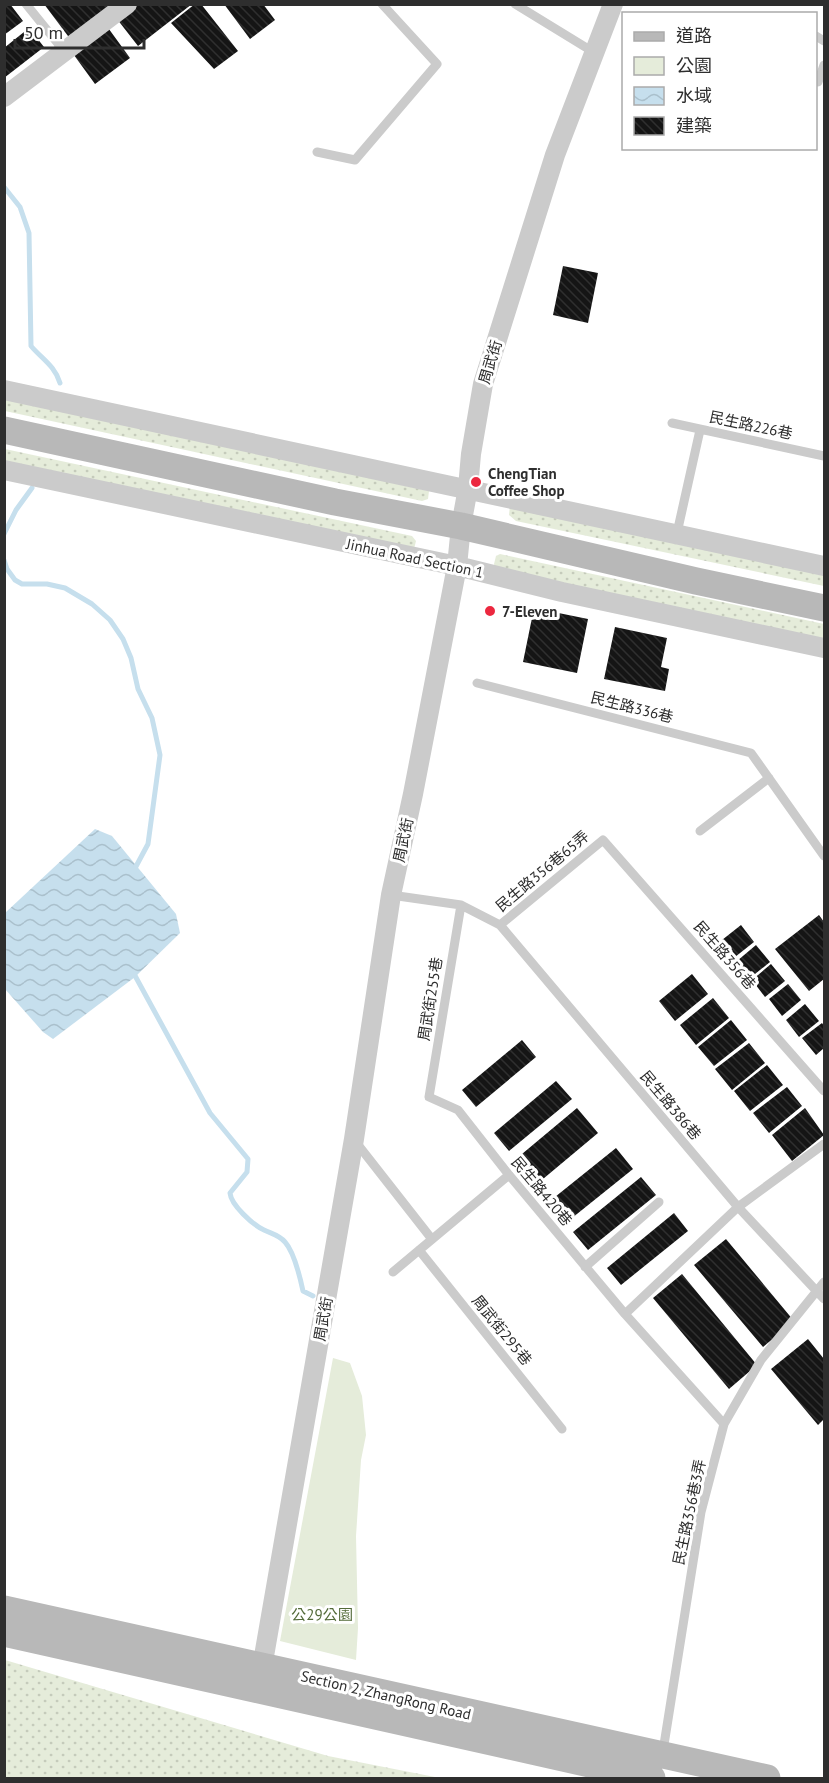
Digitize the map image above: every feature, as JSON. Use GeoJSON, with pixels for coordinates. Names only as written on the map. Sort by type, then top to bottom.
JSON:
{"type":"FeatureCollection","features":[{"type":"Feature","properties":{"kind":"main road"},"geometry":{"type":"LineString","coordinates":[[4,430],[335,502],[461,526],[825,608]]}},
{"type":"Feature","properties":{"kind":"main road","name":"Section 2, ZhangRong Road"},"geometry":{"type":"LineString","coordinates":[[4,1609],[260,1679],[657,1771],[767,1779]]}},
{"type":"Feature","properties":{"kind":"main road","name":"Section 2, ZhangRong Road"},"geometry":{"type":"LineString","coordinates":[[4,1633],[260,1679]]}},
{"type":"Feature","properties":{"kind":"street"},"geometry":{"type":"LineString","coordinates":[[4,97],[127,4]]}},
{"type":"Feature","properties":{"kind":"street","name":"周武街"},"geometry":{"type":"LineString","coordinates":[[260,1679],[354,1139],[391,895],[457,566],[471,454],[483,384],[555,155],[614,4]]}},
{"type":"Feature","properties":{"kind":"street"},"geometry":{"type":"LineString","coordinates":[[4,390],[825,566]]}},
{"type":"Feature","properties":{"kind":"street","name":"Jinhua Road Section 1"},"geometry":{"type":"LineString","coordinates":[[4,470],[457,566],[561,592],[825,648]]}},
{"type":"Feature","properties":{"kind":"lane"},"geometry":{"type":"LineString","coordinates":[[26,4],[64,51]]}},
{"type":"Feature","properties":{"kind":"lane"},"geometry":{"type":"LineString","coordinates":[[317,152],[355,160],[437,64],[382,4]]}},
{"type":"Feature","properties":{"kind":"lane"},"geometry":{"type":"LineString","coordinates":[[515,4],[595,53]]}},
{"type":"Feature","properties":{"kind":"lane"},"geometry":{"type":"LineString","coordinates":[[818,82],[825,65]]}},
{"type":"Feature","properties":{"kind":"lane","name":"民生路226巷"},"geometry":{"type":"LineString","coordinates":[[672,423],[825,456]]}},
{"type":"Feature","properties":{"kind":"lane"},"geometry":{"type":"LineString","coordinates":[[677,533],[700,430]]}},
{"type":"Feature","properties":{"kind":"lane","name":"民生路336巷"},"geometry":{"type":"LineString","coordinates":[[477,683],[751,753],[821,844],[825,856]]}},
{"type":"Feature","properties":{"kind":"lane"},"geometry":{"type":"LineString","coordinates":[[700,831],[769,778]]}},
{"type":"Feature","properties":{"kind":"lane","name":"民生路356巷65弄"},"geometry":{"type":"LineString","coordinates":[[500,925],[603,840]]}},
{"type":"Feature","properties":{"kind":"lane","name":"民生路356巷"},"geometry":{"type":"LineString","coordinates":[[603,840],[825,1091]]}},
{"type":"Feature","properties":{"kind":"lane"},"geometry":{"type":"LineString","coordinates":[[391,895],[461,905],[500,925]]}},
{"type":"Feature","properties":{"kind":"lane","name":"周武街255巷"},"geometry":{"type":"LineString","coordinates":[[429,1098],[461,905]]}},
{"type":"Feature","properties":{"kind":"lane","name":"民生路386巷"},"geometry":{"type":"LineString","coordinates":[[500,925],[738,1207],[825,1299]]}},
{"type":"Feature","properties":{"kind":"lane","name":"民生路420巷"},"geometry":{"type":"LineString","coordinates":[[429,1098],[458,1110],[585,1266],[724,1424]]}},
{"type":"Feature","properties":{"kind":"lane"},"geometry":{"type":"LineString","coordinates":[[354,1139],[431,1238]]}},
{"type":"Feature","properties":{"kind":"lane"},"geometry":{"type":"LineString","coordinates":[[626,1314],[738,1207],[825,1144]]}},
{"type":"Feature","properties":{"kind":"lane"},"geometry":{"type":"LineString","coordinates":[[393,1272],[509,1175]]}},
{"type":"Feature","properties":{"kind":"lane"},"geometry":{"type":"LineString","coordinates":[[585,1266],[659,1202]]}},
{"type":"Feature","properties":{"kind":"lane","name":"周武街295巷"},"geometry":{"type":"LineString","coordinates":[[419,1250],[562,1429]]}},
{"type":"Feature","properties":{"kind":"lane","name":"民生路356巷3弄"},"geometry":{"type":"LineString","coordinates":[[657,1771],[701,1512],[724,1424],[761,1360],[825,1282]]}},
{"type":"Feature","properties":{"kind":"green space"},"geometry":{"type":"Polygon","coordinates":[[[5,397],[429,491],[428,499],[422,501],[5,411],[5,397]]]}},
{"type":"Feature","properties":{"kind":"green space"},"geometry":{"type":"Polygon","coordinates":[[[5,449],[412,536],[416,541],[414,549],[5,464],[5,449]]]}},
{"type":"Feature","properties":{"kind":"green space"},"geometry":{"type":"Polygon","coordinates":[[[510,505],[824,569],[824,586],[516,521],[509,515],[510,505]]]}},
{"type":"Feature","properties":{"kind":"green space"},"geometry":{"type":"Polygon","coordinates":[[[500,554],[824,624],[824,641],[495,568],[496,556],[500,554]]]}},
{"type":"Feature","properties":{"kind":"green space","name":"公29公園"},"geometry":{"type":"Polygon","coordinates":[[[333,1358],[350,1363],[362,1396],[366,1435],[361,1460],[356,1536],[358,1628],[356,1660],[280,1641],[333,1358]]]}},
{"type":"Feature","properties":{"kind":"green space"},"geometry":{"type":"Polygon","coordinates":[[[5,1660],[328,1756],[440,1778],[5,1778],[5,1660]]]}},
{"type":"Feature","properties":{"kind":"water"},"geometry":{"type":"Polygon","coordinates":[[[95,829],[112,836],[176,914],[180,933],[135,977],[53,1039],[43,1032],[5,989],[5,913],[95,829]]]}},
{"type":"Feature","properties":{"kind":"building"},"geometry":{"type":"Polygon","coordinates":[[[10,4],[23,21],[4,35],[4,7],[10,4]]]}},
{"type":"Feature","properties":{"kind":"building"},"geometry":{"type":"Polygon","coordinates":[[[44,4],[117,4],[71,40],[44,4]]]}},
{"type":"Feature","properties":{"kind":"building"},"geometry":{"type":"Polygon","coordinates":[[[137,4],[192,4],[138,46],[117,19],[137,4]]]}},
{"type":"Feature","properties":{"kind":"building"},"geometry":{"type":"Polygon","coordinates":[[[195,4],[201,4],[238,51],[214,69],[171,23],[195,4]]]}},
{"type":"Feature","properties":{"kind":"building"},"geometry":{"type":"Polygon","coordinates":[[[224,4],[263,4],[275,20],[250,39],[224,4]]]}},
{"type":"Feature","properties":{"kind":"building"},"geometry":{"type":"Polygon","coordinates":[[[106,25],[130,58],[95,84],[71,51],[106,25]]]}},
{"type":"Feature","properties":{"kind":"building"},"geometry":{"type":"Polygon","coordinates":[[[29,28],[44,47],[4,78],[4,48],[29,28]]]}},
{"type":"Feature","properties":{"kind":"building"},"geometry":{"type":"Polygon","coordinates":[[[563,266],[598,273],[588,323],[553,315],[563,266]]]}},
{"type":"Feature","properties":{"kind":"building"},"geometry":{"type":"Polygon","coordinates":[[[534,608],[588,619],[577,673],[523,662],[534,608]]]}},
{"type":"Feature","properties":{"kind":"building"},"geometry":{"type":"Polygon","coordinates":[[[615,627],[667,638],[661,667],[669,669],[665,691],[604,679],[615,627]]]}},
{"type":"Feature","properties":{"kind":"building"},"geometry":{"type":"Polygon","coordinates":[[[819,915],[824,922],[824,979],[809,991],[775,949],[819,915]]]}},
{"type":"Feature","properties":{"kind":"building"},"geometry":{"type":"Polygon","coordinates":[[[741,925],[754,942],[735,957],[722,940],[741,925]]]}},
{"type":"Feature","properties":{"kind":"building"},"geometry":{"type":"Polygon","coordinates":[[[756,945],[770,962],[750,978],[737,961],[756,945]]]}},
{"type":"Feature","properties":{"kind":"building"},"geometry":{"type":"Polygon","coordinates":[[[771,964],[785,981],[765,997],[752,980],[771,964]]]}},
{"type":"Feature","properties":{"kind":"building"},"geometry":{"type":"Polygon","coordinates":[[[692,974],[708,994],[675,1021],[659,1001],[692,974]]]}},
{"type":"Feature","properties":{"kind":"building"},"geometry":{"type":"Polygon","coordinates":[[[788,984],[801,1000],[782,1016],[769,999],[788,984]]]}},
{"type":"Feature","properties":{"kind":"building"},"geometry":{"type":"Polygon","coordinates":[[[713,998],[729,1018],[696,1045],[680,1025],[713,998]]]}},
{"type":"Feature","properties":{"kind":"building"},"geometry":{"type":"Polygon","coordinates":[[[805,1004],[819,1021],[799,1037],[786,1020],[805,1004]]]}},
{"type":"Feature","properties":{"kind":"building"},"geometry":{"type":"Polygon","coordinates":[[[731,1020],[747,1040],[714,1066],[698,1047],[731,1020]]]}},
{"type":"Feature","properties":{"kind":"building"},"geometry":{"type":"Polygon","coordinates":[[[822,1023],[824,1048],[816,1055],[802,1038],[822,1023]]]}},
{"type":"Feature","properties":{"kind":"building"},"geometry":{"type":"Polygon","coordinates":[[[522,1040],[536,1057],[476,1107],[462,1090],[522,1040]]]}},
{"type":"Feature","properties":{"kind":"building"},"geometry":{"type":"Polygon","coordinates":[[[749,1043],[765,1063],[732,1090],[715,1069],[749,1043]]]}},
{"type":"Feature","properties":{"kind":"building"},"geometry":{"type":"Polygon","coordinates":[[[767,1065],[783,1085],[750,1111],[734,1091],[767,1065]]]}},
{"type":"Feature","properties":{"kind":"building"},"geometry":{"type":"Polygon","coordinates":[[[556,1081],[572,1099],[509,1151],[494,1133],[556,1081]]]}},
{"type":"Feature","properties":{"kind":"building"},"geometry":{"type":"Polygon","coordinates":[[[787,1087],[802,1106],[769,1133],[753,1113],[787,1087]]]}},
{"type":"Feature","properties":{"kind":"building"},"geometry":{"type":"Polygon","coordinates":[[[577,1108],[598,1133],[537,1184],[516,1159],[577,1108]]]}},
{"type":"Feature","properties":{"kind":"building"},"geometry":{"type":"Polygon","coordinates":[[[805,1108],[824,1135],[792,1161],[772,1135],[805,1108]]]}},
{"type":"Feature","properties":{"kind":"building"},"geometry":{"type":"Polygon","coordinates":[[[616,1148],[633,1169],[567,1222],[550,1201],[616,1148]]]}},
{"type":"Feature","properties":{"kind":"building"},"geometry":{"type":"Polygon","coordinates":[[[641,1177],[656,1195],[588,1250],[573,1232],[641,1177]]]}},
{"type":"Feature","properties":{"kind":"building"},"geometry":{"type":"Polygon","coordinates":[[[674,1213],[688,1231],[621,1285],[607,1268],[674,1213]]]}},
{"type":"Feature","properties":{"kind":"building"},"geometry":{"type":"Polygon","coordinates":[[[726,1239],[794,1321],[763,1347],[694,1265],[726,1239]]]}},
{"type":"Feature","properties":{"kind":"building"},"geometry":{"type":"Polygon","coordinates":[[[682,1274],[757,1365],[729,1389],[653,1298],[682,1274]]]}},
{"type":"Feature","properties":{"kind":"building"},"geometry":{"type":"Polygon","coordinates":[[[808,1339],[824,1359],[824,1419],[818,1425],[771,1369],[808,1339]]]}},
{"type":"Feature","properties":{"kind":"waterway"},"geometry":{"type":"LineString","coordinates":[[4,187],[20,207],[29,233],[31,346],[52,367],[60,383]]}},
{"type":"Feature","properties":{"kind":"waterway"},"geometry":{"type":"LineString","coordinates":[[4,534],[16,510],[32,488]]}},
{"type":"Feature","properties":{"kind":"waterway"},"geometry":{"type":"LineString","coordinates":[[4,560],[15,580],[22,584],[47,584],[65,588],[92,604],[110,620],[123,639],[131,658],[138,689],[152,718],[160,755],[148,844],[133,872]]}},
{"type":"Feature","properties":{"kind":"waterway"},"geometry":{"type":"LineString","coordinates":[[133,972],[210,1113],[248,1159],[247,1172],[230,1193],[231,1198],[254,1224],[285,1242],[294,1258],[303,1291],[313,1296]]}},
{"type":"Feature","properties":{"kind":"place","name":"ChengTian Coffee Shop"},"geometry":{"type":"Point","coordinates":[476,482]}},
{"type":"Feature","properties":{"kind":"place","name":"7-Eleven"},"geometry":{"type":"Point","coordinates":[490,611]}}]}
